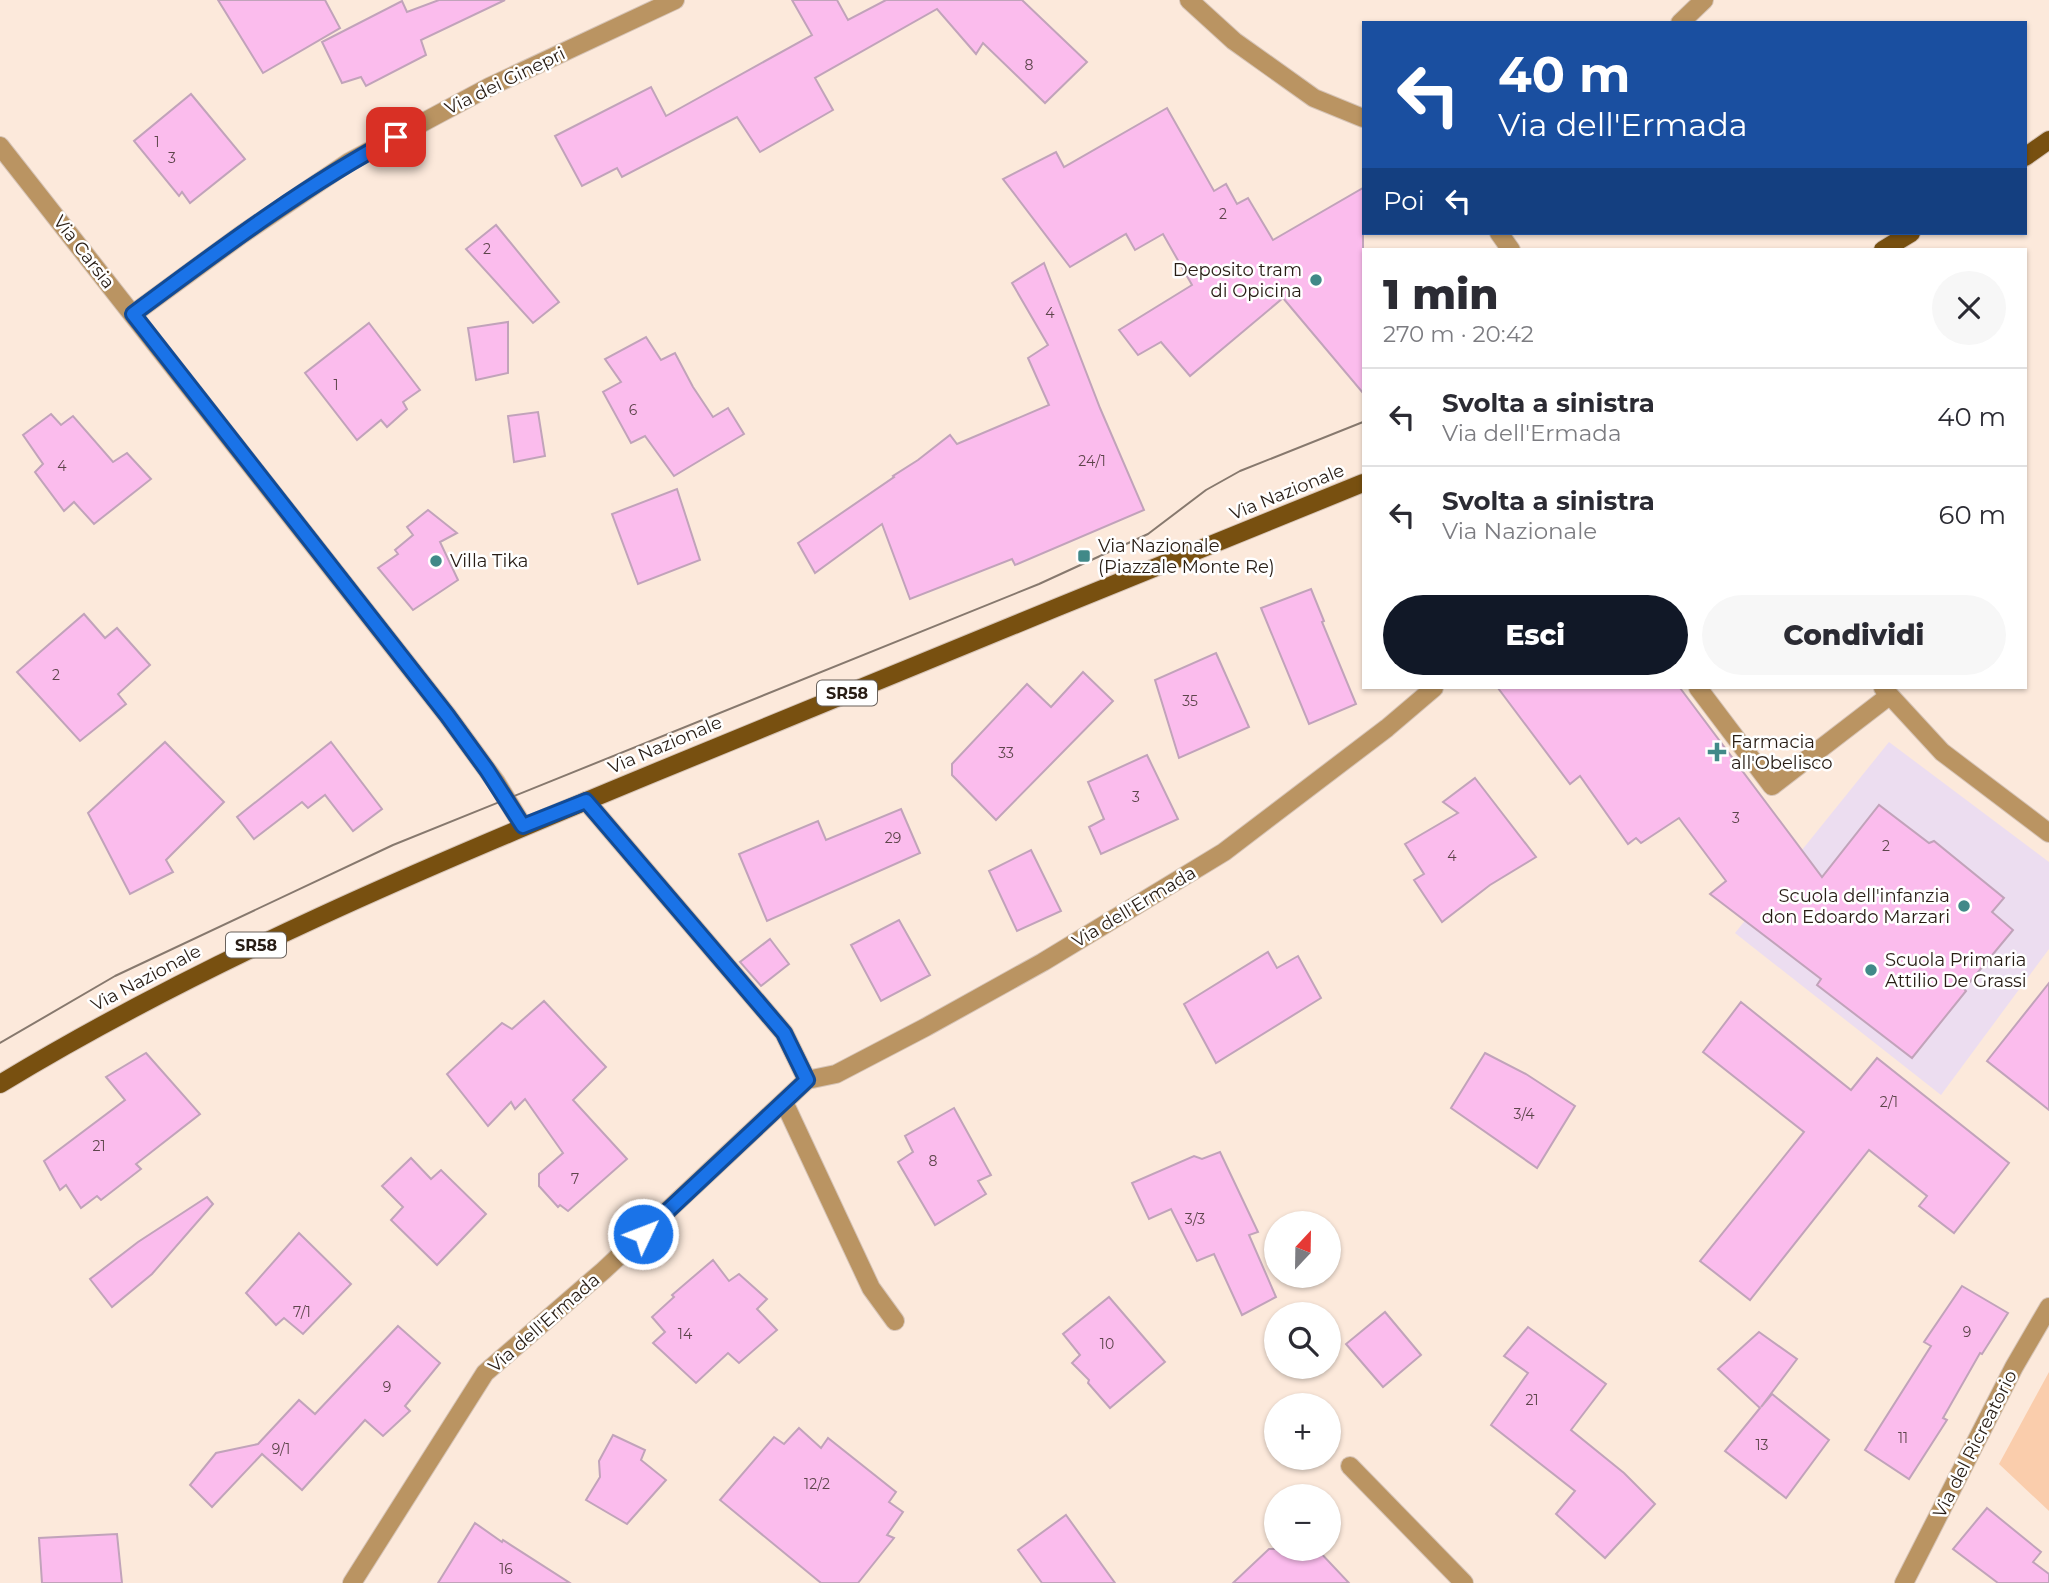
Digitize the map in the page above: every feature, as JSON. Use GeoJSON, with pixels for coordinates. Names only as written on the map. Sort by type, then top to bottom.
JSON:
{"type":"FeatureCollection","features":[{"type":"Feature","properties":{"kind":"main road"},"geometry":{"type":"LineString","coordinates":[[2027,156],[2049,140]]}},
{"type":"Feature","properties":{"kind":"main road"},"geometry":{"type":"LineString","coordinates":[[1886,248],[1908,235]]}},
{"type":"Feature","properties":{"kind":"main road","name":"Via Nazionale"},"geometry":{"type":"LineString","coordinates":[[0,1084],[66,1044],[234,955],[405,877],[523,826],[1362,483]]}},
{"type":"Feature","properties":{"kind":"street","name":"Via dei Ginepri"},"geometry":{"type":"LineString","coordinates":[[133,314],[241,235],[349,162],[489,88],[675,0]]}},
{"type":"Feature","properties":{"kind":"street"},"geometry":{"type":"LineString","coordinates":[[1189,0],[1234,41],[1314,98],[1362,118]]}},
{"type":"Feature","properties":{"kind":"street"},"geometry":{"type":"LineString","coordinates":[[1682,21],[1704,0]]}},
{"type":"Feature","properties":{"kind":"street","name":"Via Carsia"},"geometry":{"type":"LineString","coordinates":[[0,146],[447,715],[490,774],[523,826]]}},
{"type":"Feature","properties":{"kind":"street","name":"Via dell'Ermada"},"geometry":{"type":"LineString","coordinates":[[352,1583],[485,1373],[603,1271],[807,1080],[836,1074],[937,1020],[1043,962],[1224,852],[1387,728],[1433,689]]}},
{"type":"Feature","properties":{"kind":"street"},"geometry":{"type":"LineString","coordinates":[[1699,689],[1772,786],[1886,692],[1942,752],[2049,833]]}},
{"type":"Feature","properties":{"kind":"street"},"geometry":{"type":"LineString","coordinates":[[586,801],[784,1033],[807,1080]]}},
{"type":"Feature","properties":{"kind":"street"},"geometry":{"type":"LineString","coordinates":[[784,1102],[871,1288],[895,1321]]}},
{"type":"Feature","properties":{"kind":"street","name":"Via del Ricreatorio"},"geometry":{"type":"LineString","coordinates":[[1904,1583],[2014,1367],[2049,1307]]}},
{"type":"Feature","properties":{"kind":"street"},"geometry":{"type":"LineString","coordinates":[[1350,1466],[1464,1583]]}},
{"type":"Feature","properties":{"kind":"shaded area"},"geometry":{"type":"Polygon","coordinates":[[[1889,742],[2049,862],[2049,949],[1941,1095],[1735,933],[1889,742]]]}},
{"type":"Feature","properties":{"kind":"shaded area"},"geometry":{"type":"Polygon","coordinates":[[[2049,1372],[2049,1511],[1999,1464],[2049,1372]]]}},
{"type":"Feature","properties":{"kind":"building"},"geometry":{"type":"Polygon","coordinates":[[[218,0],[325,0],[340,28],[263,73],[218,0]]]}},
{"type":"Feature","properties":{"kind":"building"},"geometry":{"type":"Polygon","coordinates":[[[439,0],[505,0],[421,40],[426,55],[366,86],[361,77],[342,83],[322,42],[402,1],[407,12],[439,0]]]}},
{"type":"Feature","properties":{"kind":"building"},"geometry":{"type":"Polygon","coordinates":[[[792,0],[837,0],[848,20],[886,0],[1022,0],[1087,62],[1045,103],[983,43],[976,54],[937,9],[815,78],[833,110],[760,152],[737,117],[622,177],[617,168],[582,186],[555,136],[651,87],[666,116],[812,35],[792,0]]]}},
{"type":"Feature","properties":{"kind":"building"},"geometry":{"type":"Polygon","coordinates":[[[191,94],[245,159],[190,203],[182,192],[179,196],[134,141],[191,94]]]}},
{"type":"Feature","properties":{"kind":"building"},"geometry":{"type":"Polygon","coordinates":[[[1167,108],[1214,191],[1226,184],[1237,204],[1248,198],[1273,240],[1362,189],[1362,392],[1283,298],[1190,376],[1161,342],[1138,355],[1119,330],[1192,285],[1163,234],[1135,250],[1126,234],[1070,267],[1003,179],[1056,152],[1064,167],[1167,108]]]}},
{"type":"Feature","properties":{"kind":"building"},"geometry":{"type":"Polygon","coordinates":[[[496,225],[559,302],[533,323],[466,249],[496,225]]]}},
{"type":"Feature","properties":{"kind":"building"},"geometry":{"type":"Polygon","coordinates":[[[1044,263],[1100,408],[1144,510],[1015,565],[1012,559],[910,599],[882,524],[815,573],[798,543],[950,435],[957,444],[1049,405],[1028,358],[1048,345],[1012,283],[1044,263]]]}},
{"type":"Feature","properties":{"kind":"building"},"geometry":{"type":"Polygon","coordinates":[[[508,322],[508,373],[476,380],[468,328],[508,322]]]}},
{"type":"Feature","properties":{"kind":"building"},"geometry":{"type":"Polygon","coordinates":[[[369,323],[420,390],[403,402],[407,409],[387,427],[381,420],[357,440],[305,373],[369,323]]]}},
{"type":"Feature","properties":{"kind":"building"},"geometry":{"type":"Polygon","coordinates":[[[646,337],[661,360],[675,353],[713,417],[728,408],[744,434],[674,476],[645,436],[631,443],[603,392],[621,382],[605,359],[646,337]]]}},
{"type":"Feature","properties":{"kind":"building"},"geometry":{"type":"Polygon","coordinates":[[[538,412],[545,456],[514,462],[508,416],[538,412]]]}},
{"type":"Feature","properties":{"kind":"building"},"geometry":{"type":"Polygon","coordinates":[[[51,414],[61,425],[73,416],[113,462],[127,453],[151,479],[94,524],[74,502],[64,511],[35,472],[43,464],[23,435],[51,414]]]}},
{"type":"Feature","properties":{"kind":"building"},"geometry":{"type":"Polygon","coordinates":[[[677,489],[700,560],[638,584],[612,514],[677,489]]]}},
{"type":"Feature","properties":{"kind":"building","name":"Villa Tika"},"geometry":{"type":"Polygon","coordinates":[[[428,510],[457,533],[440,542],[458,580],[413,610],[378,568],[398,554],[395,550],[413,535],[407,527],[428,510]]]}},
{"type":"Feature","properties":{"kind":"building"},"geometry":{"type":"Polygon","coordinates":[[[1311,589],[1356,704],[1309,724],[1261,608],[1311,589]]]}},
{"type":"Feature","properties":{"kind":"building"},"geometry":{"type":"Polygon","coordinates":[[[84,614],[105,638],[117,628],[150,665],[118,694],[126,704],[80,741],[17,672],[84,614]]]}},
{"type":"Feature","properties":{"kind":"building"},"geometry":{"type":"Polygon","coordinates":[[[1216,653],[1249,727],[1179,758],[1155,680],[1216,653]]]}},
{"type":"Feature","properties":{"kind":"building"},"geometry":{"type":"Polygon","coordinates":[[[1083,672],[1113,701],[996,820],[952,775],[952,764],[1027,684],[1051,707],[1083,672]]]}},
{"type":"Feature","properties":{"kind":"building"},"geometry":{"type":"Polygon","coordinates":[[[1499,689],[1681,689],[1822,877],[1879,805],[1929,843],[1934,841],[2004,898],[1992,912],[2013,930],[1912,1058],[1817,985],[1821,979],[1710,894],[1726,881],[1679,818],[1641,843],[1636,838],[1628,844],[1580,776],[1570,784],[1499,689]]]}},
{"type":"Feature","properties":{"kind":"building"},"geometry":{"type":"Polygon","coordinates":[[[165,742],[224,802],[166,860],[173,872],[130,894],[88,813],[165,742]]]}},
{"type":"Feature","properties":{"kind":"building"},"geometry":{"type":"Polygon","coordinates":[[[331,742],[382,809],[353,831],[325,795],[308,808],[302,802],[254,839],[237,817],[331,742]]]}},
{"type":"Feature","properties":{"kind":"building"},"geometry":{"type":"Polygon","coordinates":[[[1147,755],[1178,819],[1101,854],[1089,827],[1104,819],[1088,782],[1147,755]]]}},
{"type":"Feature","properties":{"kind":"building"},"geometry":{"type":"Polygon","coordinates":[[[1475,778],[1536,857],[1490,885],[1442,922],[1414,880],[1424,874],[1405,844],[1458,813],[1443,802],[1475,778]]]}},
{"type":"Feature","properties":{"kind":"building"},"geometry":{"type":"Polygon","coordinates":[[[901,809],[920,853],[767,921],[739,854],[818,821],[826,840],[901,809]]]}},
{"type":"Feature","properties":{"kind":"building"},"geometry":{"type":"Polygon","coordinates":[[[1031,850],[1061,911],[1017,931],[989,871],[1031,850]]]}},
{"type":"Feature","properties":{"kind":"building"},"geometry":{"type":"Polygon","coordinates":[[[899,920],[930,975],[881,1001],[851,945],[899,920]]]}},
{"type":"Feature","properties":{"kind":"building"},"geometry":{"type":"Polygon","coordinates":[[[770,939],[789,964],[761,986],[740,962],[770,939]]]}},
{"type":"Feature","properties":{"kind":"building"},"geometry":{"type":"Polygon","coordinates":[[[1268,952],[1277,968],[1298,956],[1321,998],[1216,1063],[1184,1004],[1268,952]]]}},
{"type":"Feature","properties":{"kind":"building"},"geometry":{"type":"Polygon","coordinates":[[[2049,983],[2049,1110],[1987,1061],[2049,983]]]}},
{"type":"Feature","properties":{"kind":"building"},"geometry":{"type":"Polygon","coordinates":[[[544,1001],[606,1067],[573,1100],[627,1159],[568,1211],[560,1205],[558,1207],[539,1186],[539,1174],[563,1153],[525,1099],[515,1109],[511,1102],[488,1126],[447,1074],[502,1023],[512,1029],[544,1001]]]}},
{"type":"Feature","properties":{"kind":"building"},"geometry":{"type":"Polygon","coordinates":[[[1741,1002],[1851,1090],[1877,1058],[2009,1163],[1954,1233],[1919,1206],[1927,1196],[1869,1150],[1750,1300],[1700,1261],[1804,1132],[1703,1052],[1741,1002]]]}},
{"type":"Feature","properties":{"kind":"building"},"geometry":{"type":"Polygon","coordinates":[[[146,1053],[200,1114],[136,1164],[141,1169],[101,1200],[97,1196],[81,1208],[66,1185],[60,1190],[44,1161],[125,1100],[106,1077],[146,1053]]]}},
{"type":"Feature","properties":{"kind":"building"},"geometry":{"type":"Polygon","coordinates":[[[1485,1053],[1526,1074],[1575,1106],[1537,1168],[1451,1108],[1485,1053]]]}},
{"type":"Feature","properties":{"kind":"building"},"geometry":{"type":"Polygon","coordinates":[[[954,1108],[991,1175],[978,1181],[986,1194],[935,1225],[898,1162],[913,1152],[905,1136],[954,1108]]]}},
{"type":"Feature","properties":{"kind":"building"},"geometry":{"type":"Polygon","coordinates":[[[1220,1152],[1258,1232],[1249,1235],[1264,1269],[1264,1288],[1272,1288],[1276,1297],[1242,1315],[1214,1254],[1197,1261],[1171,1209],[1149,1219],[1132,1183],[1194,1156],[1202,1159],[1220,1152]]]}},
{"type":"Feature","properties":{"kind":"building"},"geometry":{"type":"Polygon","coordinates":[[[411,1158],[431,1179],[441,1170],[486,1214],[437,1265],[391,1220],[403,1207],[382,1186],[411,1158]]]}},
{"type":"Feature","properties":{"kind":"building"},"geometry":{"type":"Polygon","coordinates":[[[207,1197],[213,1204],[152,1274],[112,1307],[90,1279],[138,1242],[207,1197]]]}},
{"type":"Feature","properties":{"kind":"building"},"geometry":{"type":"Polygon","coordinates":[[[299,1233],[351,1284],[303,1334],[284,1318],[276,1325],[246,1293],[299,1233]]]}},
{"type":"Feature","properties":{"kind":"building"},"geometry":{"type":"Polygon","coordinates":[[[713,1260],[729,1281],[739,1274],[767,1299],[757,1309],[777,1330],[739,1363],[728,1353],[696,1383],[653,1343],[665,1332],[652,1317],[674,1297],[672,1295],[713,1260]]]}},
{"type":"Feature","properties":{"kind":"building"},"geometry":{"type":"Polygon","coordinates":[[[1962,1286],[2008,1313],[1982,1354],[1980,1353],[1943,1418],[1947,1420],[1909,1479],[1865,1450],[1931,1346],[1924,1342],[1962,1286]]]}},
{"type":"Feature","properties":{"kind":"building"},"geometry":{"type":"Polygon","coordinates":[[[1109,1297],[1165,1362],[1110,1408],[1072,1363],[1080,1355],[1063,1334],[1109,1297]]]}},
{"type":"Feature","properties":{"kind":"building"},"geometry":{"type":"Polygon","coordinates":[[[1385,1312],[1421,1355],[1383,1387],[1346,1344],[1385,1312]]]}},
{"type":"Feature","properties":{"kind":"building"},"geometry":{"type":"Polygon","coordinates":[[[398,1326],[440,1363],[405,1406],[410,1411],[383,1436],[365,1420],[302,1490],[262,1454],[212,1507],[190,1485],[216,1453],[258,1444],[299,1400],[315,1414],[398,1326]]]}},
{"type":"Feature","properties":{"kind":"building"},"geometry":{"type":"Polygon","coordinates":[[[1528,1327],[1606,1384],[1571,1430],[1624,1473],[1655,1504],[1605,1558],[1556,1514],[1575,1491],[1491,1425],[1528,1373],[1504,1356],[1528,1327]]]}},
{"type":"Feature","properties":{"kind":"building"},"geometry":{"type":"Polygon","coordinates":[[[1759,1332],[1797,1359],[1761,1407],[1772,1394],[1829,1440],[1786,1498],[1725,1451],[1760,1408],[1718,1369],[1759,1332]]]}},
{"type":"Feature","properties":{"kind":"building"},"geometry":{"type":"Polygon","coordinates":[[[799,1428],[821,1448],[828,1438],[896,1492],[889,1502],[903,1512],[887,1535],[894,1538],[858,1583],[821,1583],[720,1500],[774,1437],[784,1444],[799,1428]]]}},
{"type":"Feature","properties":{"kind":"building"},"geometry":{"type":"Polygon","coordinates":[[[613,1435],[645,1450],[641,1460],[666,1480],[627,1524],[586,1500],[600,1477],[599,1461],[613,1435]]]}},
{"type":"Feature","properties":{"kind":"building"},"geometry":{"type":"Polygon","coordinates":[[[1987,1508],[2041,1552],[2033,1562],[2049,1574],[2049,1583],[1998,1583],[1953,1549],[1987,1508]]]}},
{"type":"Feature","properties":{"kind":"building"},"geometry":{"type":"Polygon","coordinates":[[[1066,1515],[1115,1583],[1042,1583],[1018,1550],[1066,1515]]]}},
{"type":"Feature","properties":{"kind":"building"},"geometry":{"type":"Polygon","coordinates":[[[475,1523],[502,1542],[503,1540],[570,1583],[438,1583],[475,1523]]]}},
{"type":"Feature","properties":{"kind":"building"},"geometry":{"type":"Polygon","coordinates":[[[117,1534],[122,1583],[42,1583],[39,1538],[117,1534]]]}},
{"type":"Feature","properties":{"kind":"building"},"geometry":{"type":"Polygon","coordinates":[[[1264,1554],[1264,1561],[1328,1561],[1349,1583],[1233,1583],[1264,1554]]]}},
{"type":"Feature","properties":{"kind":"tram line"},"geometry":{"type":"LineString","coordinates":[[0,1043],[115,976],[393,845],[1039,584],[1148,534],[1206,490],[1240,471],[1362,422]]}},
{"type":"Feature","properties":{"kind":"place","name":"Deposito tram di Opicina"},"geometry":{"type":"Point","coordinates":[1316,280]}},
{"type":"Feature","properties":{"kind":"place","name":"Via Nazionale (Piazzale Monte Re)"},"geometry":{"type":"Point","coordinates":[1084,556]}},
{"type":"Feature","properties":{"kind":"place","name":"Villa Tika"},"geometry":{"type":"Point","coordinates":[436,561]}},
{"type":"Feature","properties":{"kind":"place","name":"Farmacia all'Obelisco"},"geometry":{"type":"Point","coordinates":[1717,752]}},
{"type":"Feature","properties":{"kind":"place","name":"Scuola dell'infanzia don Edoardo Marzari"},"geometry":{"type":"Point","coordinates":[1964,906]}},
{"type":"Feature","properties":{"kind":"place","name":"Scuola Primaria Attilio De Grassi"},"geometry":{"type":"Point","coordinates":[1871,970]}},
{"type":"Feature","properties":{"kind":"route"},"geometry":{"type":"LineString","coordinates":[[396,137],[349,162],[316,184],[133,314],[447,715],[502,791],[523,826],[586,801],[784,1033],[807,1080],[643,1234]]}}]}
